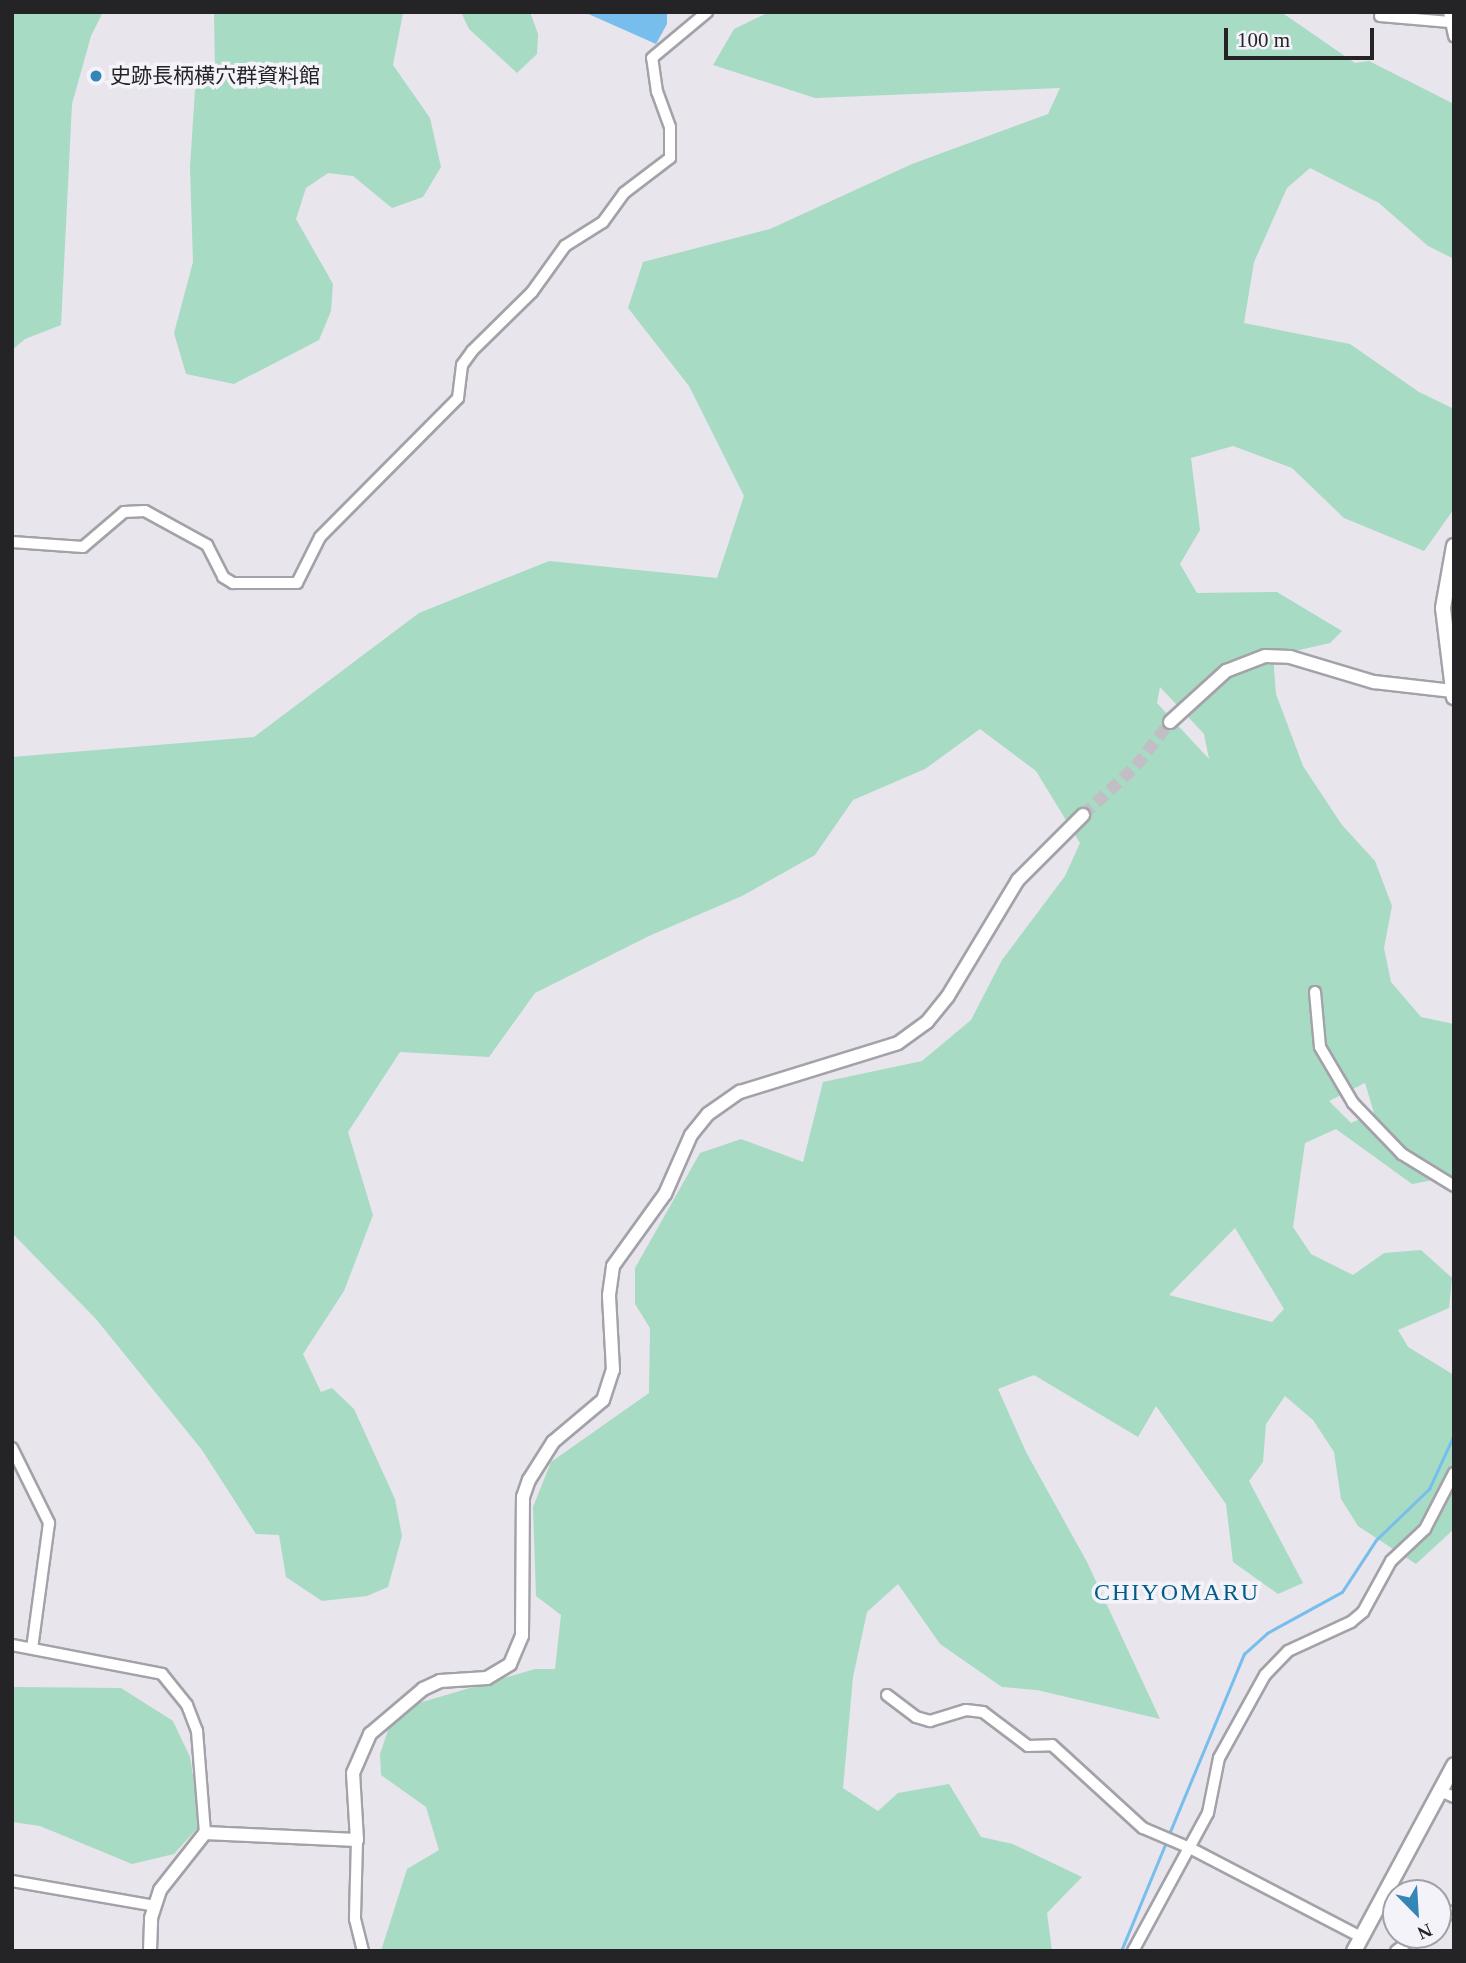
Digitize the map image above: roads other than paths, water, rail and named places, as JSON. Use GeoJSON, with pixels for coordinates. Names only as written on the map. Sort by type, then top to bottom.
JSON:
{"type":"FeatureCollection","features":[{"type":"Feature","properties":{"kind":"main road"},"geometry":{"type":"LineString","coordinates":[[1453,694],[1443,608],[1454,546]]}},
{"type":"Feature","properties":{"kind":"main road"},"geometry":{"type":"LineString","coordinates":[[1356,1947],[1454,1765]]}},
{"type":"Feature","properties":{"kind":"street"},"geometry":{"type":"LineString","coordinates":[[12,542],[83,547],[124,512],[145,511],[207,545],[223,577],[233,583],[297,583],[320,537],[458,398],[462,365],[472,351],[532,292],[565,246],[603,222],[624,193],[670,158],[670,127],[652,58],[707,12]]}},
{"type":"Feature","properties":{"kind":"street"},"geometry":{"type":"LineString","coordinates":[[1380,16],[1449,17],[1454,36]]}},
{"type":"Feature","properties":{"kind":"street"},"geometry":{"type":"LineString","coordinates":[[1170,722],[1226,671],[1265,656],[1290,657],[1374,682],[1453,694]]}},
{"type":"Feature","properties":{"kind":"street"},"geometry":{"type":"LineString","coordinates":[[363,1951],[355,1919],[357,1840],[353,1773],[370,1734],[423,1689],[440,1681],[478,1680],[497,1674],[515,1655],[522,1636],[523,1497],[544,1452],[603,1400],[613,1370],[609,1295],[612,1266],[665,1194],[691,1135],[708,1114],[740,1092],[873,1053],[898,1043],[927,1022],[948,996],[1018,880],[1083,814]]}},
{"type":"Feature","properties":{"kind":"street"},"geometry":{"type":"LineString","coordinates":[[1315,992],[1320,1047],[1353,1103],[1402,1154],[1454,1186]]}},
{"type":"Feature","properties":{"kind":"street"},"geometry":{"type":"LineString","coordinates":[[12,1448],[49,1523],[32,1648]]}},
{"type":"Feature","properties":{"kind":"street"},"geometry":{"type":"LineString","coordinates":[[1133,1951],[1208,1813],[1219,1758],[1265,1675],[1288,1651],[1351,1622],[1363,1612],[1391,1561],[1425,1529],[1454,1473]]}},
{"type":"Feature","properties":{"kind":"street"},"geometry":{"type":"LineString","coordinates":[[12,1645],[162,1674],[187,1705],[197,1731],[205,1833],[160,1890],[149,1951]]}},
{"type":"Feature","properties":{"kind":"street"},"geometry":{"type":"LineString","coordinates":[[887,1695],[916,1717],[930,1721],[966,1710],[983,1712],[1028,1746],[1052,1745],[1143,1828],[1189,1848],[1356,1947]]}},
{"type":"Feature","properties":{"kind":"street"},"geometry":{"type":"LineString","coordinates":[[1440,1791],[1454,1797]]}},
{"type":"Feature","properties":{"kind":"street"},"geometry":{"type":"LineString","coordinates":[[205,1833],[357,1840]]}},
{"type":"Feature","properties":{"kind":"street"},"geometry":{"type":"LineString","coordinates":[[12,1881],[155,1906]]}},
{"type":"Feature","properties":{"kind":"water"},"geometry":{"type":"Polygon","coordinates":[[[584,12],[667,12],[667,24],[656,44],[584,12]]]}},
{"type":"Feature","properties":{"kind":"waterway"},"geometry":{"type":"LineString","coordinates":[[1169,1834],[1244,1654],[1267,1633],[1342,1592],[1376,1540],[1429,1489],[1454,1435]]}},
{"type":"Feature","properties":{"kind":"waterway"},"geometry":{"type":"LineString","coordinates":[[1121,1951],[1167,1840]]}},
{"type":"Feature","properties":{"kind":"tunnel"},"geometry":{"type":"LineString","coordinates":[[1083,815],[1136,766],[1170,722]]}},
{"type":"Feature","properties":{"kind":"place","name":"史跡長柄横穴群資料館"},"geometry":{"type":"Point","coordinates":[96,76]}},
{"type":"Feature","properties":{"kind":"district","name":"CHIYOMARU"},"geometry":{"type":"Point","coordinates":[1177,1593]}}]}
